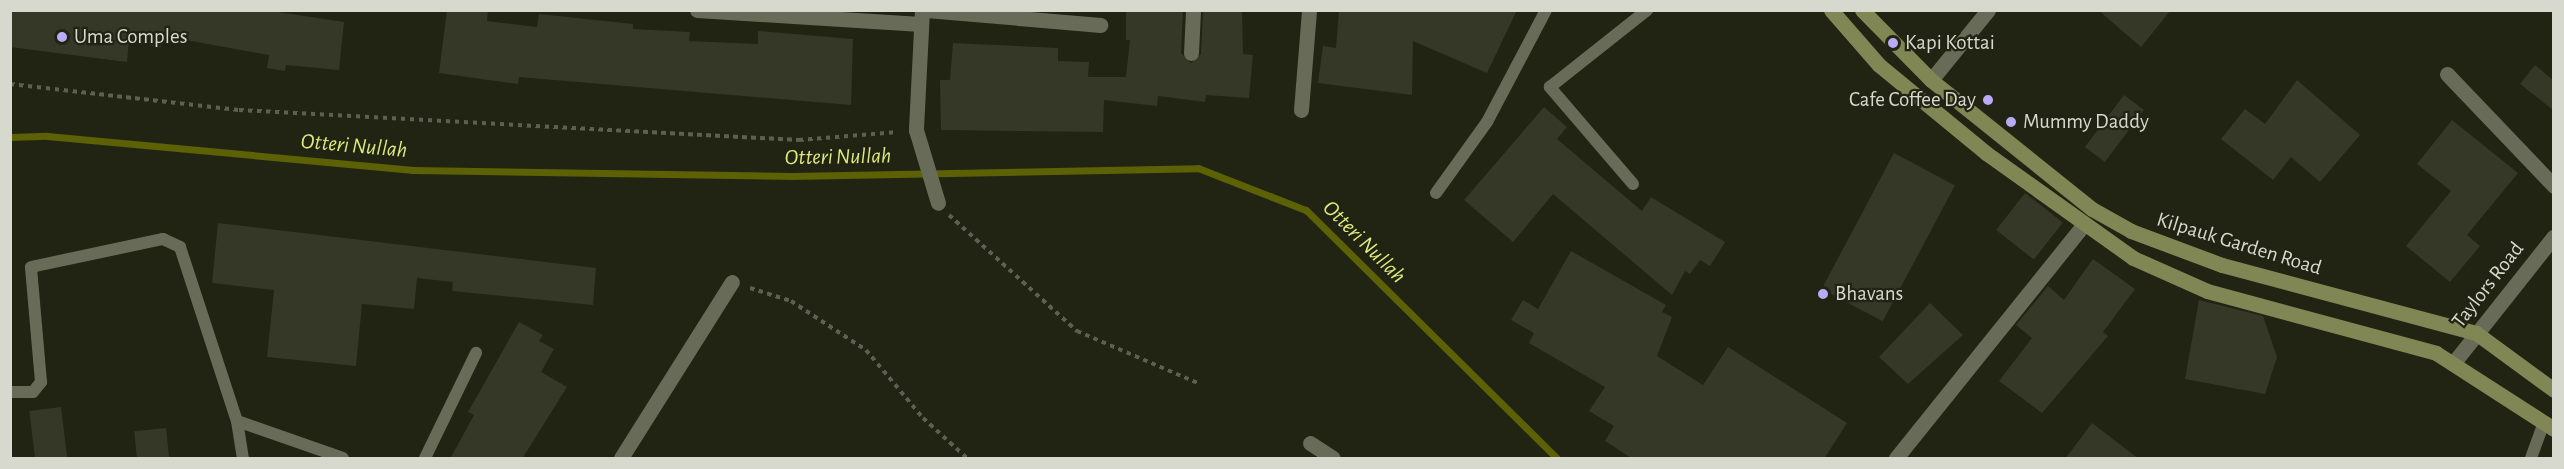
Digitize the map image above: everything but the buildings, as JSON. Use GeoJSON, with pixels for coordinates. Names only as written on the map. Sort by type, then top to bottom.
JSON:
{"type":"FeatureCollection","features":[{"type":"Feature","properties":{"kind":"main road"},"geometry":{"type":"LineString","coordinates":[[1831,10],[1880,65],[2082,227],[2133,258],[2207,291],[2455,361],[2549,426]]}},
{"type":"Feature","properties":{"kind":"main road","name":"Kilpauk Garden Road"},"geometry":{"type":"LineString","coordinates":[[1863,10],[1931,80],[2092,209],[2131,231],[2222,265],[2476,333],[2553,390]]}},
{"type":"Feature","properties":{"kind":"street"},"geometry":{"type":"LineString","coordinates":[[697,10],[923,15],[1100,25]]}},
{"type":"Feature","properties":{"kind":"street"},"geometry":{"type":"LineString","coordinates":[[1191,52],[1193,10]]}},
{"type":"Feature","properties":{"kind":"street"},"geometry":{"type":"LineString","coordinates":[[1301,110],[1309,10]]}},
{"type":"Feature","properties":{"kind":"street"},"geometry":{"type":"LineString","coordinates":[[1931,80],[1988,10]]}},
{"type":"Feature","properties":{"kind":"street"},"geometry":{"type":"LineString","coordinates":[[923,15],[916,130],[938,203]]}},
{"type":"Feature","properties":{"kind":"street"},"geometry":{"type":"LineString","coordinates":[[2447,74],[2553,186]]}},
{"type":"Feature","properties":{"kind":"street"},"geometry":{"type":"LineString","coordinates":[[1896,459],[2082,227]]}},
{"type":"Feature","properties":{"kind":"street","name":"Taylors Road"},"geometry":{"type":"LineString","coordinates":[[2455,361],[2553,236]]}},
{"type":"Feature","properties":{"kind":"street"},"geometry":{"type":"LineString","coordinates":[[621,459],[732,282]]}},
{"type":"Feature","properties":{"kind":"street"},"geometry":{"type":"LineString","coordinates":[[1310,443],[1333,459]]}},
{"type":"Feature","properties":{"kind":"lane"},"geometry":{"type":"LineString","coordinates":[[1436,194],[1487,123],[1546,10]]}},
{"type":"Feature","properties":{"kind":"lane"},"geometry":{"type":"LineString","coordinates":[[1633,184],[1550,87],[1647,10]]}},
{"type":"Feature","properties":{"kind":"lane"},"geometry":{"type":"LineString","coordinates":[[10,392],[33,392],[41,382],[31,267],[163,239],[180,247],[237,421],[243,459]]}},
{"type":"Feature","properties":{"kind":"lane"},"geometry":{"type":"LineString","coordinates":[[425,459],[476,353]]}},
{"type":"Feature","properties":{"kind":"lane"},"geometry":{"type":"LineString","coordinates":[[237,421],[343,459]]}},
{"type":"Feature","properties":{"kind":"lane"},"geometry":{"type":"LineString","coordinates":[[2531,459],[2549,426]]}},
{"type":"Feature","properties":{"kind":"path"},"geometry":{"type":"LineString","coordinates":[[10,84],[239,110],[799,140],[916,130]]}},
{"type":"Feature","properties":{"kind":"path"},"geometry":{"type":"LineString","coordinates":[[938,203],[1077,331],[1198,383]]}},
{"type":"Feature","properties":{"kind":"path"},"geometry":{"type":"LineString","coordinates":[[732,282],[790,301],[866,350],[923,418],[967,459]]}},
{"type":"Feature","properties":{"kind":"waterway","name":"Otteri Nullah"},"geometry":{"type":"LineString","coordinates":[[10,137],[47,136],[413,170],[792,176],[1198,168],[1306,210],[1557,458]]}},
{"type":"Feature","properties":{"kind":"place","name":"Uma Comples"},"geometry":{"type":"Point","coordinates":[62,37]}},
{"type":"Feature","properties":{"kind":"place","name":"Kapi Kottai"},"geometry":{"type":"Point","coordinates":[1893,43]}},
{"type":"Feature","properties":{"kind":"place","name":"Cafe Coffee Day"},"geometry":{"type":"Point","coordinates":[1988,100]}},
{"type":"Feature","properties":{"kind":"place","name":"Mummy Daddy"},"geometry":{"type":"Point","coordinates":[2011,122]}},
{"type":"Feature","properties":{"kind":"place","name":"Bhavans"},"geometry":{"type":"Point","coordinates":[1823,294]}}]}
